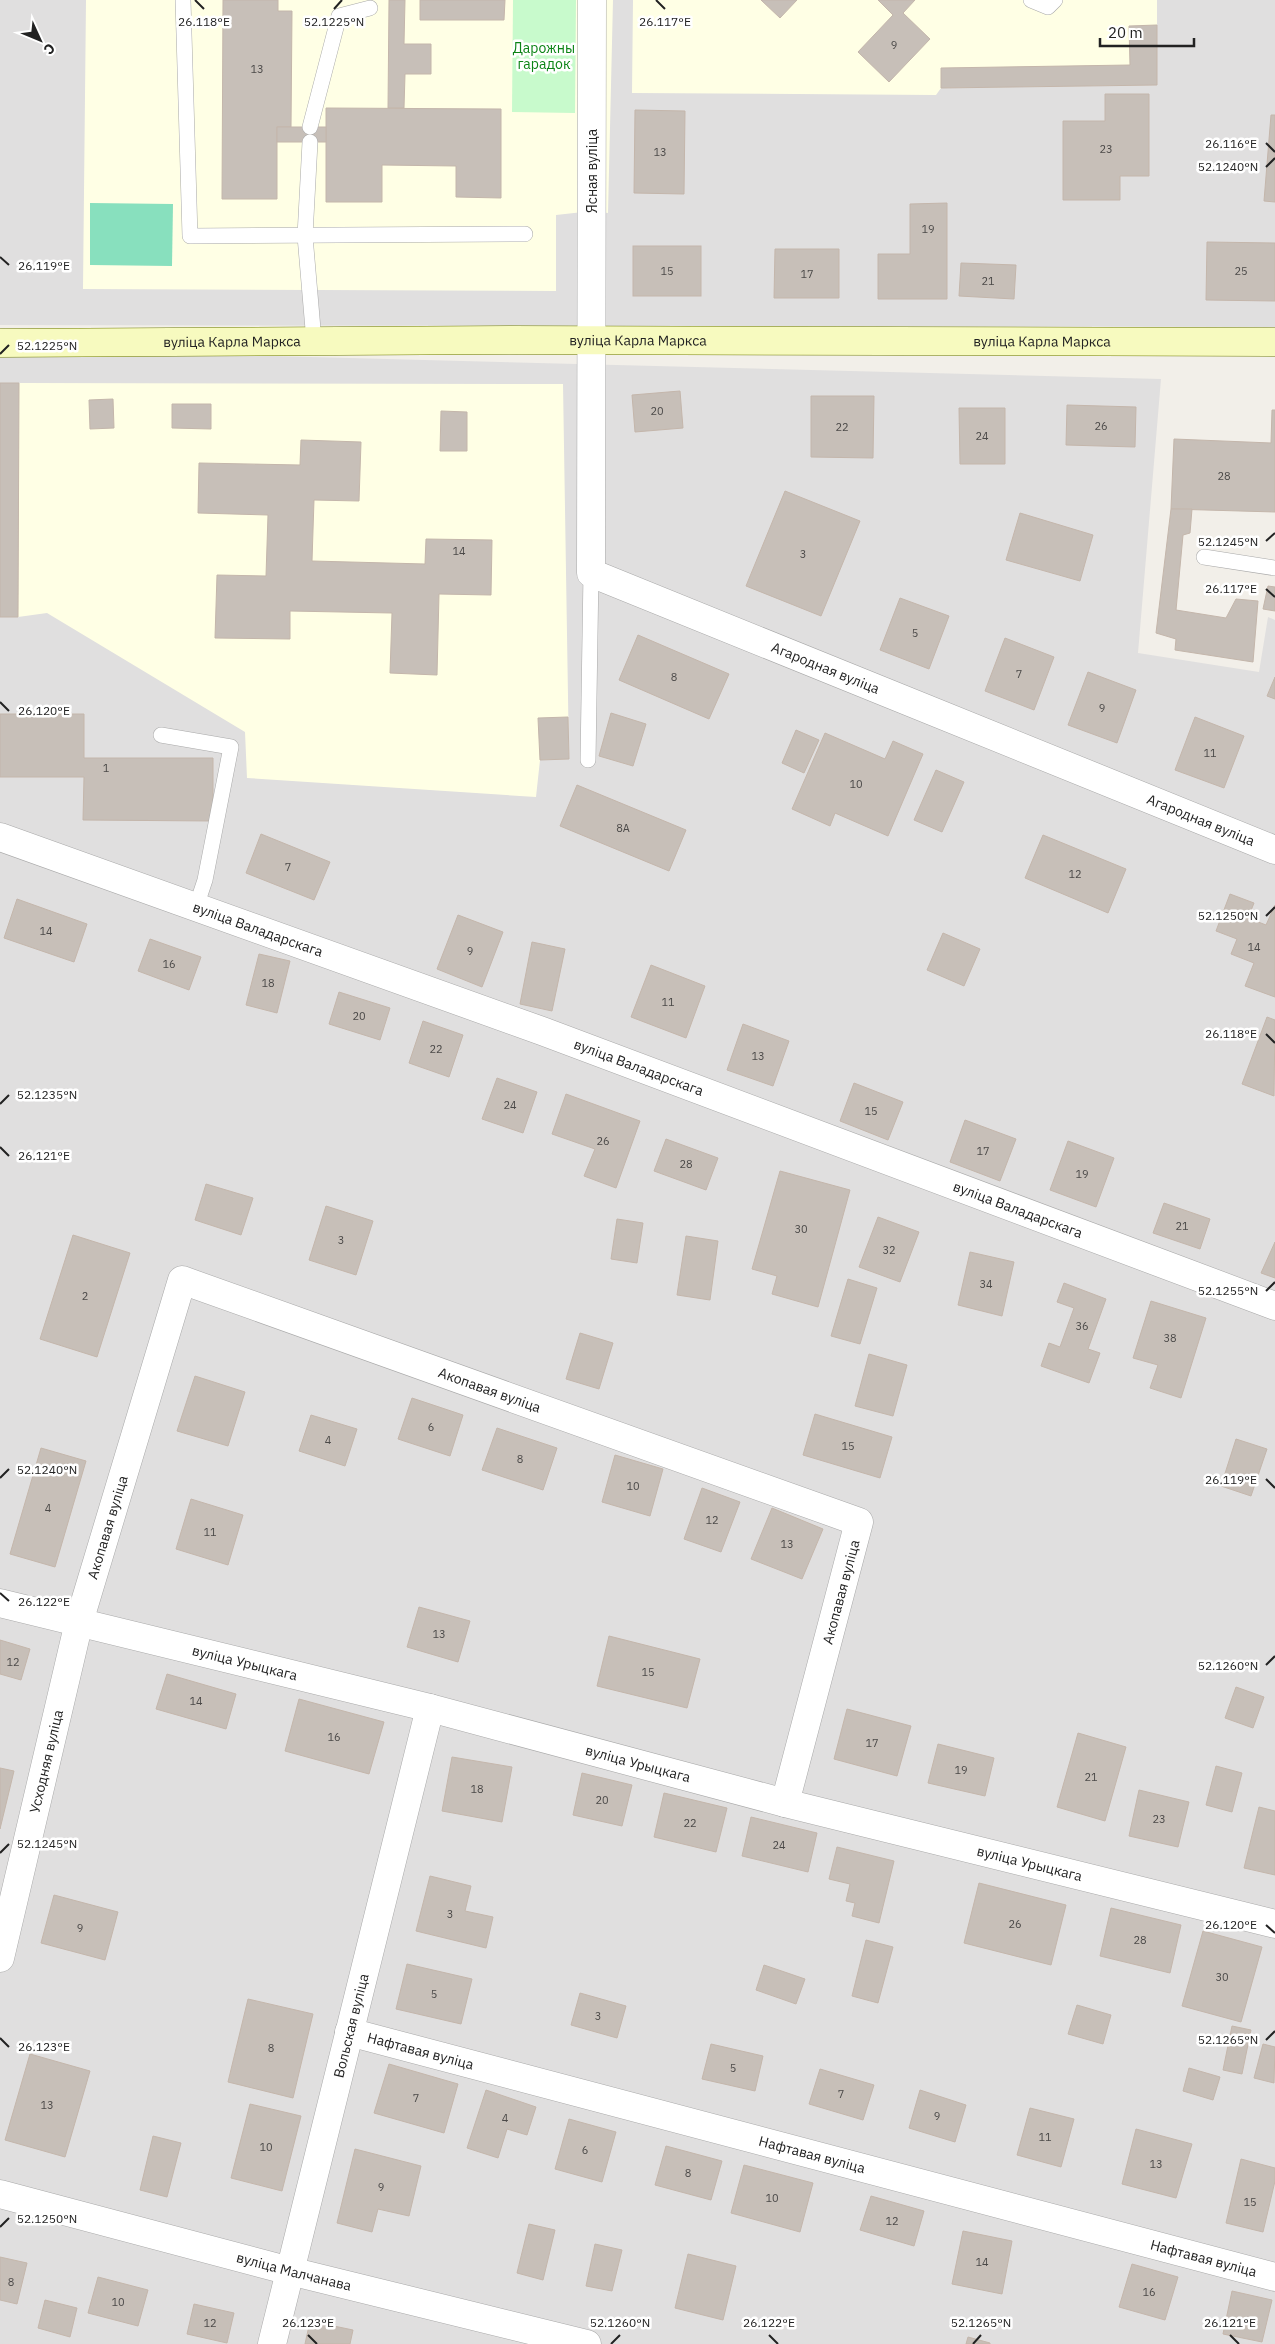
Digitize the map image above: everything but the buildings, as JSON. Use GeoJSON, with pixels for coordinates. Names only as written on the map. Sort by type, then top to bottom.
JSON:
{"type":"FeatureCollection","features":[{"type":"Feature","properties":{"kind":"main road","name":"вуліца Карла Маркса"},"geometry":{"type":"LineString","coordinates":[[0,343],[314,341],[1275,342]]}},
{"type":"Feature","properties":{"kind":"street","name":"Ясная вуліца"},"geometry":{"type":"LineString","coordinates":[[591,342],[592,0]]}},
{"type":"Feature","properties":{"kind":"street"},"geometry":{"type":"LineString","coordinates":[[591,342],[591,574]]}},
{"type":"Feature","properties":{"kind":"street","name":"Агародная вуліца"},"geometry":{"type":"LineString","coordinates":[[591,574],[1275,850]]}},
{"type":"Feature","properties":{"kind":"street","name":"вуліца Валадарскага"},"geometry":{"type":"LineString","coordinates":[[0,836],[542,1031],[1275,1306]]}},
{"type":"Feature","properties":{"kind":"street","name":"Акопавая вуліца"},"geometry":{"type":"LineString","coordinates":[[79,1622],[182,1280],[859,1522],[785,1803]]}},
{"type":"Feature","properties":{"kind":"street","name":"вуліца Урыцкага"},"geometry":{"type":"LineString","coordinates":[[0,1603],[430,1708],[785,1803],[1275,1924]]}},
{"type":"Feature","properties":{"kind":"street","name":"Усходняя вуліца"},"geometry":{"type":"LineString","coordinates":[[0,1958],[79,1622]]}},
{"type":"Feature","properties":{"kind":"street","name":"Вольская вуліца"},"geometry":{"type":"LineString","coordinates":[[272,2344],[430,1708]]}},
{"type":"Feature","properties":{"kind":"street","name":"Нафтавая вуліца"},"geometry":{"type":"LineString","coordinates":[[349,2032],[1275,2278]]}},
{"type":"Feature","properties":{"kind":"street","name":"вуліца Малчанава"},"geometry":{"type":"LineString","coordinates":[[0,2194],[290,2271],[588,2344]]}},
{"type":"Feature","properties":{"kind":"lane"},"geometry":{"type":"LineString","coordinates":[[182,0],[190,236],[525,234]]}},
{"type":"Feature","properties":{"kind":"lane"},"geometry":{"type":"LineString","coordinates":[[1031,0],[1048,7],[1055,0]]}},
{"type":"Feature","properties":{"kind":"lane"},"geometry":{"type":"LineString","coordinates":[[314,341],[305,236],[310,134],[339,16],[370,8]]}},
{"type":"Feature","properties":{"kind":"lane"},"geometry":{"type":"LineString","coordinates":[[1204,557],[1275,568]]}},
{"type":"Feature","properties":{"kind":"lane"},"geometry":{"type":"LineString","coordinates":[[588,760],[591,574]]}},
{"type":"Feature","properties":{"kind":"lane"},"geometry":{"type":"LineString","coordinates":[[161,735],[230,747],[205,880],[196,907]]}},
{"type":"Feature","properties":{"kind":"shaded area"},"geometry":{"type":"Polygon","coordinates":[[[0,0],[1275,0],[1275,327],[0,325],[0,0]]]}},
{"type":"Feature","properties":{"kind":"shaded area"},"geometry":{"type":"Polygon","coordinates":[[[86,0],[613,0],[608,213],[592,211],[556,215],[556,291],[83,289],[86,0]]]}},
{"type":"Feature","properties":{"kind":"shaded area"},"geometry":{"type":"Polygon","coordinates":[[[633,0],[1157,0],[1157,85],[941,88],[936,95],[632,93],[633,0]]]}},
{"type":"Feature","properties":{"kind":"shaded area"},"geometry":{"type":"Polygon","coordinates":[[[0,349],[1161,379],[1138,653],[1259,672],[1268,617],[1275,620],[1275,2344],[0,2344],[0,349]]]}},
{"type":"Feature","properties":{"kind":"shaded area"},"geometry":{"type":"Polygon","coordinates":[[[19,383],[563,384],[569,759],[540,760],[536,797],[247,778],[245,732],[47,613],[18,617],[19,383]]]}},
{"type":"Feature","properties":{"kind":"green space","name":"Дарожны гарадок"},"geometry":{"type":"Polygon","coordinates":[[[513,0],[576,0],[575,113],[512,112],[513,0]]]}},
{"type":"Feature","properties":{"kind":"green space"},"geometry":{"type":"Polygon","coordinates":[[[90,203],[173,204],[172,266],[90,265],[90,203]]]}}]}
